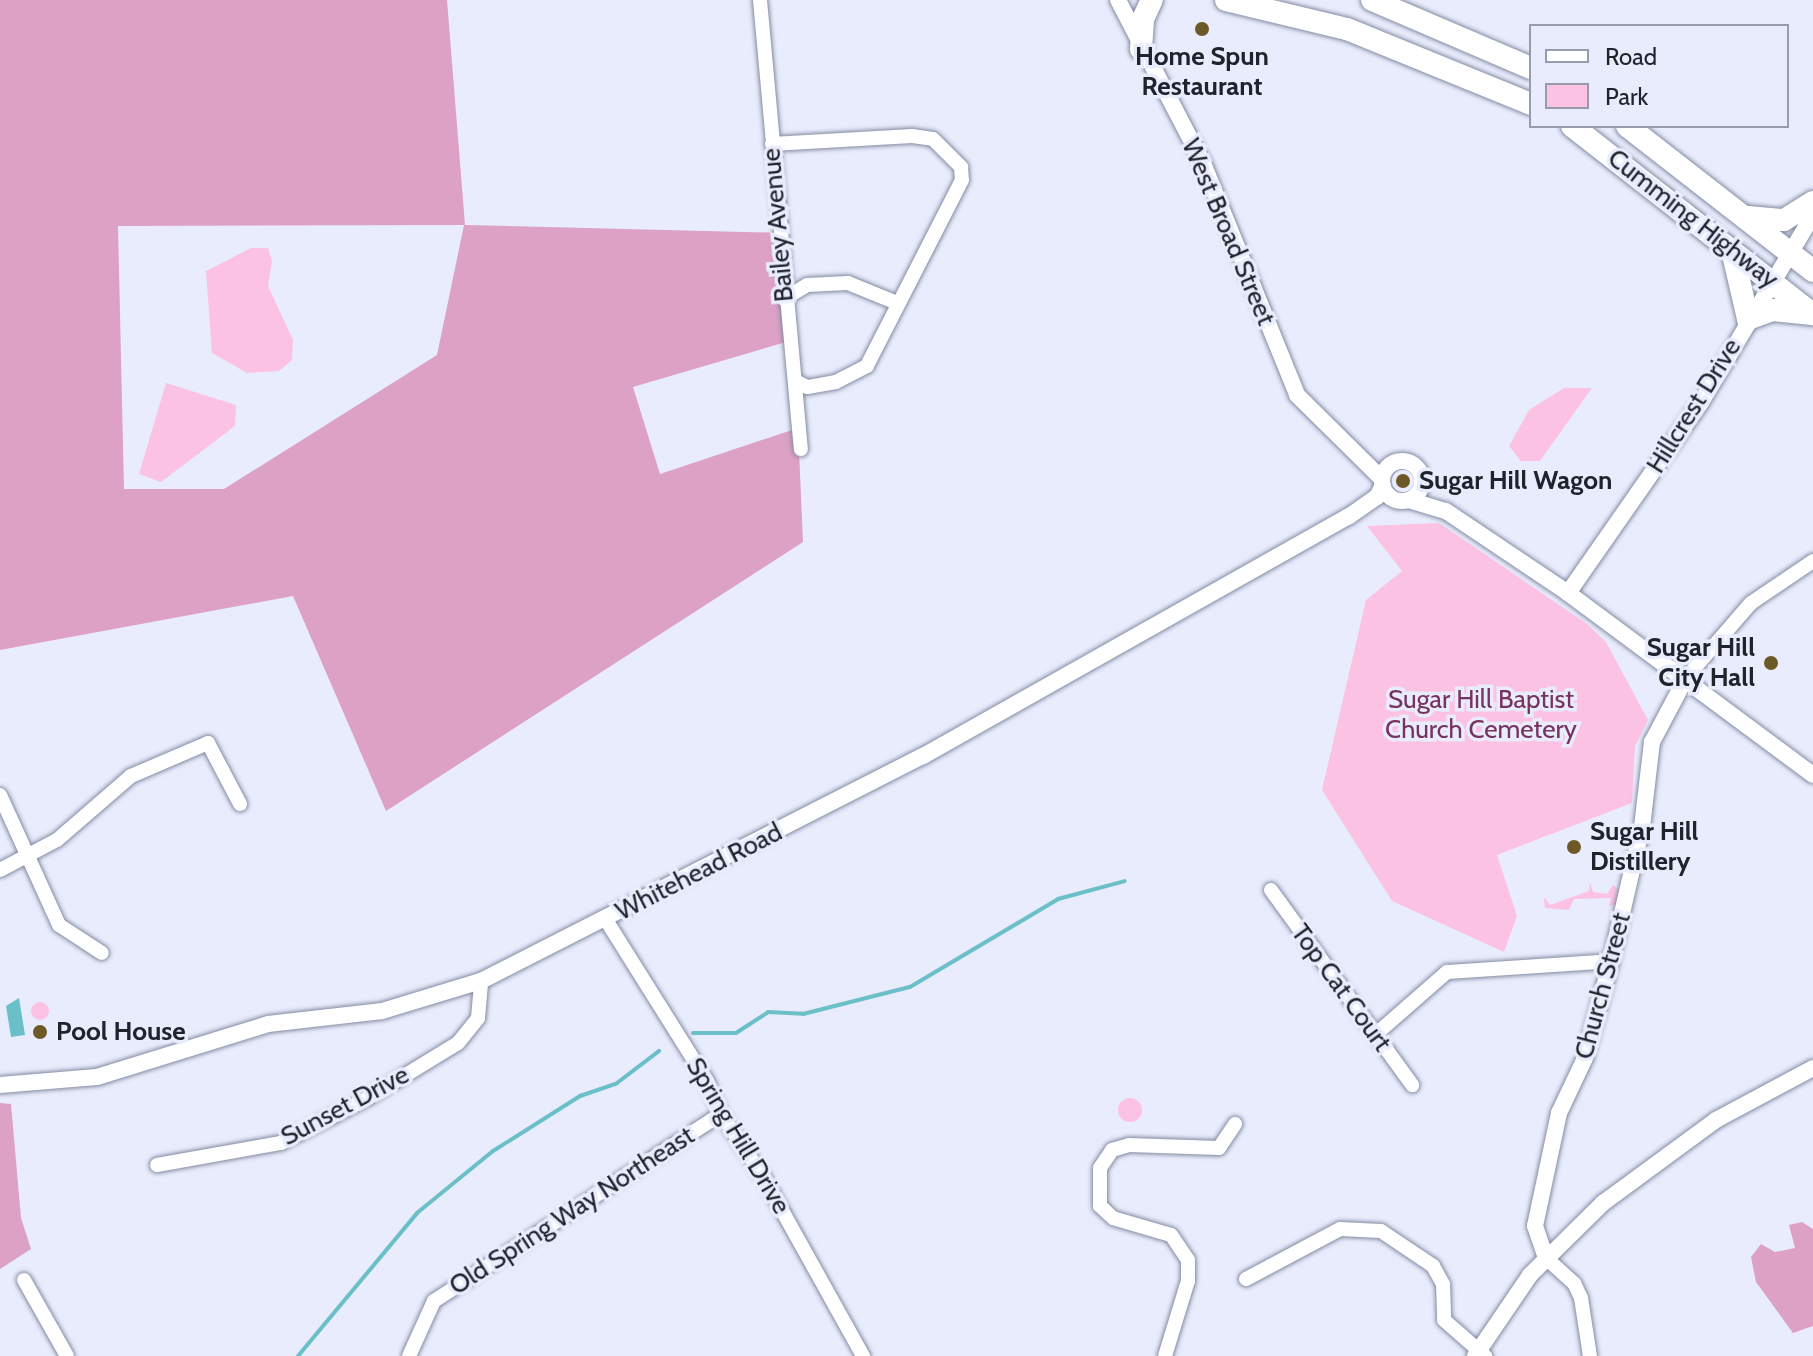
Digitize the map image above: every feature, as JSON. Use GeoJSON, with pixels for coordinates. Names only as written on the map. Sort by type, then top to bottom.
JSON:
{"type":"FeatureCollection","features":[{"type":"Feature","properties":{"kind":"highway"},"geometry":{"type":"LineString","coordinates":[[1141,49],[1143,19],[1152,0]]}},
{"type":"Feature","properties":{"kind":"highway"},"geometry":{"type":"LineString","coordinates":[[1226,0],[1347,29],[1529,103]]}},
{"type":"Feature","properties":{"kind":"highway"},"geometry":{"type":"LineString","coordinates":[[1372,0],[1529,67]]}},
{"type":"Feature","properties":{"kind":"highway","name":"Cumming Highway"},"geometry":{"type":"LineString","coordinates":[[1575,128],[1813,314]]}},
{"type":"Feature","properties":{"kind":"highway","name":"Cumming Highway"},"geometry":{"type":"LineString","coordinates":[[1630,128],[1813,271]]}},
{"type":"Feature","properties":{"kind":"highway"},"geometry":{"type":"LineString","coordinates":[[1745,216],[1776,222],[1813,202]]}},
{"type":"Feature","properties":{"kind":"highway"},"geometry":{"type":"LineString","coordinates":[[1732,249],[1748,319],[1773,310],[1813,314]]}},
{"type":"Feature","properties":{"kind":"street","name":"Bailey Avenue"},"geometry":{"type":"LineString","coordinates":[[760,0],[784,299],[801,449]]}},
{"type":"Feature","properties":{"kind":"street","name":"West Broad Street"},"geometry":{"type":"LineString","coordinates":[[1118,0],[1203,163],[1287,378],[1308,410],[1355,450],[1382,482]]}},
{"type":"Feature","properties":{"kind":"street"},"geometry":{"type":"LineString","coordinates":[[772,144],[912,136],[933,139],[961,167],[962,180],[897,303],[886,336],[867,366],[836,382],[807,387],[795,381]]}},
{"type":"Feature","properties":{"kind":"street","name":"Hillcrest Drive"},"geometry":{"type":"LineString","coordinates":[[1568,593],[1700,404],[1770,280],[1813,215]]}},
{"type":"Feature","properties":{"kind":"street"},"geometry":{"type":"LineString","coordinates":[[784,299],[807,285],[848,283],[897,303]]}},
{"type":"Feature","properties":{"kind":"street","name":"West Broad Street"},"geometry":{"type":"LineString","coordinates":[[1355,450],[1398,462]]}},
{"type":"Feature","properties":{"kind":"street"},"geometry":{"type":"LineString","coordinates":[[1446,511],[1411,463],[1398,462],[1382,482],[1402,500],[1446,511],[1568,593],[1813,775]]}},
{"type":"Feature","properties":{"kind":"street"},"geometry":{"type":"LineString","coordinates":[[1402,500],[1419,491],[1422,478]]}},
{"type":"Feature","properties":{"kind":"street","name":"Whitehead Road"},"geometry":{"type":"LineString","coordinates":[[0,1085],[97,1077],[268,1024],[382,1011],[481,981],[923,756],[1348,517],[1377,497],[1382,482]]}},
{"type":"Feature","properties":{"kind":"street","name":"Whitehead Road"},"geometry":{"type":"LineString","coordinates":[[1348,517],[1402,500]]}},
{"type":"Feature","properties":{"kind":"street"},"geometry":{"type":"LineString","coordinates":[[1686,678],[1751,603],[1813,561]]}},
{"type":"Feature","properties":{"kind":"street","name":"Church Street"},"geometry":{"type":"LineString","coordinates":[[1543,1254],[1535,1226],[1559,1113],[1585,1058],[1611,961],[1642,827],[1652,742],[1686,678]]}},
{"type":"Feature","properties":{"kind":"street"},"geometry":{"type":"LineString","coordinates":[[0,870],[57,840],[131,776],[208,743],[240,804]]}},
{"type":"Feature","properties":{"kind":"street"},"geometry":{"type":"LineString","coordinates":[[0,795],[30,856],[38,886],[59,925],[102,953]]}},
{"type":"Feature","properties":{"kind":"street","name":"Top Cat Court"},"geometry":{"type":"LineString","coordinates":[[1271,890],[1412,1085]]}},
{"type":"Feature","properties":{"kind":"street","name":"Spring Hill Drive"},"geometry":{"type":"LineString","coordinates":[[606,920],[707,1081],[722,1116],[764,1178],[863,1356]]}},
{"type":"Feature","properties":{"kind":"street"},"geometry":{"type":"LineString","coordinates":[[1375,1035],[1447,972],[1611,961]]}},
{"type":"Feature","properties":{"kind":"street","name":"Sunset Drive"},"geometry":{"type":"LineString","coordinates":[[157,1165],[281,1143],[368,1098],[458,1043],[478,1018],[481,981]]}},
{"type":"Feature","properties":{"kind":"street"},"geometry":{"type":"LineString","coordinates":[[1246,1279],[1340,1229],[1381,1231],[1433,1266],[1443,1284],[1444,1320],[1479,1354],[1543,1254],[1603,1203],[1716,1120],[1813,1068]]}},
{"type":"Feature","properties":{"kind":"street","name":"Old Spring Way Northeast"},"geometry":{"type":"LineString","coordinates":[[409,1356],[434,1301],[722,1116]]}},
{"type":"Feature","properties":{"kind":"street"},"geometry":{"type":"LineString","coordinates":[[1165,1356],[1188,1281],[1188,1260],[1171,1235],[1113,1218],[1100,1206],[1100,1168],[1112,1150],[1129,1145],[1219,1148],[1235,1124]]}},
{"type":"Feature","properties":{"kind":"street"},"geometry":{"type":"LineString","coordinates":[[1543,1254],[1574,1283],[1581,1298],[1590,1356]]}},
{"type":"Feature","properties":{"kind":"street"},"geometry":{"type":"LineString","coordinates":[[24,1280],[67,1356]]}},
{"type":"Feature","properties":{"kind":"green space"},"geometry":{"type":"Polygon","coordinates":[[[251,248],[268,248],[272,261],[268,286],[293,340],[292,360],[279,371],[247,373],[212,353],[206,271],[251,248]]]}},
{"type":"Feature","properties":{"kind":"green space"},"geometry":{"type":"Polygon","coordinates":[[[166,383],[236,405],[235,426],[161,482],[139,474],[166,383]]]}},
{"type":"Feature","properties":{"kind":"green space"},"geometry":{"type":"Polygon","coordinates":[[[1564,388],[1592,388],[1540,461],[1521,461],[1509,446],[1529,410],[1564,388]]]}},
{"type":"Feature","properties":{"kind":"green space","name":"Sugar Hill Baptist Church Cemetery"},"geometry":{"type":"Polygon","coordinates":[[[1439,523],[1587,624],[1606,642],[1648,720],[1635,746],[1632,803],[1497,855],[1517,916],[1504,952],[1392,901],[1322,790],[1366,600],[1402,571],[1367,526],[1439,523]]]}},
{"type":"Feature","properties":{"kind":"green space"},"geometry":{"type":"Polygon","coordinates":[[[1590,882],[1593,892],[1607,894],[1613,885],[1619,890],[1618,903],[1609,907],[1611,898],[1574,899],[1569,910],[1545,908],[1544,897],[1550,905],[1589,891],[1590,882]]]}},
{"type":"Feature","properties":{"kind":"green space"},"geometry":{"type":"Polygon","coordinates":[[[40,1002],[49,1011],[40,1020],[31,1011],[40,1002]]]}},
{"type":"Feature","properties":{"kind":"green space"},"geometry":{"type":"Polygon","coordinates":[[[1130,1098],[1138,1102],[1142,1110],[1138,1118],[1130,1122],[1122,1118],[1118,1110],[1122,1102],[1130,1098]]]}},
{"type":"Feature","properties":{"kind":"shaded area"},"geometry":{"type":"Polygon","coordinates":[[[0,0],[447,0],[465,225],[788,233],[793,340],[633,387],[660,474],[798,428],[803,542],[386,811],[293,596],[0,650],[0,0]],[[464,225],[118,226],[124,489],[224,489],[437,355],[464,225]]]}},
{"type":"Feature","properties":{"kind":"shaded area"},"geometry":{"type":"Polygon","coordinates":[[[0,1103],[11,1104],[21,1218],[31,1249],[0,1269],[0,1103]]]}},
{"type":"Feature","properties":{"kind":"shaded area"},"geometry":{"type":"Polygon","coordinates":[[[1802,1222],[1813,1229],[1813,1326],[1793,1333],[1756,1282],[1751,1257],[1761,1244],[1775,1252],[1795,1248],[1789,1225],[1802,1222]]]}},
{"type":"Feature","properties":{"kind":"water"},"geometry":{"type":"Polygon","coordinates":[[[19,998],[25,1035],[11,1037],[6,1006],[19,998]]]}},
{"type":"Feature","properties":{"kind":"waterway"},"geometry":{"type":"LineString","coordinates":[[693,1033],[736,1033],[768,1012],[803,1014],[910,987],[1058,899],[1125,881]]}},
{"type":"Feature","properties":{"kind":"waterway"},"geometry":{"type":"LineString","coordinates":[[298,1356],[417,1213],[493,1151],[580,1096],[617,1083],[659,1051]]}},
{"type":"Feature","properties":{"kind":"place","name":"Home Spun Restaurant"},"geometry":{"type":"Point","coordinates":[1202,29]}},
{"type":"Feature","properties":{"kind":"place","name":"Sugar Hill Wagon"},"geometry":{"type":"Point","coordinates":[1403,481]}},
{"type":"Feature","properties":{"kind":"place","name":"Sugar Hill City Hall"},"geometry":{"type":"Point","coordinates":[1771,663]}},
{"type":"Feature","properties":{"kind":"place","name":"Sugar Hill Distillery"},"geometry":{"type":"Point","coordinates":[1574,847]}},
{"type":"Feature","properties":{"kind":"place","name":"Pool House"},"geometry":{"type":"Point","coordinates":[40,1032]}}]}
